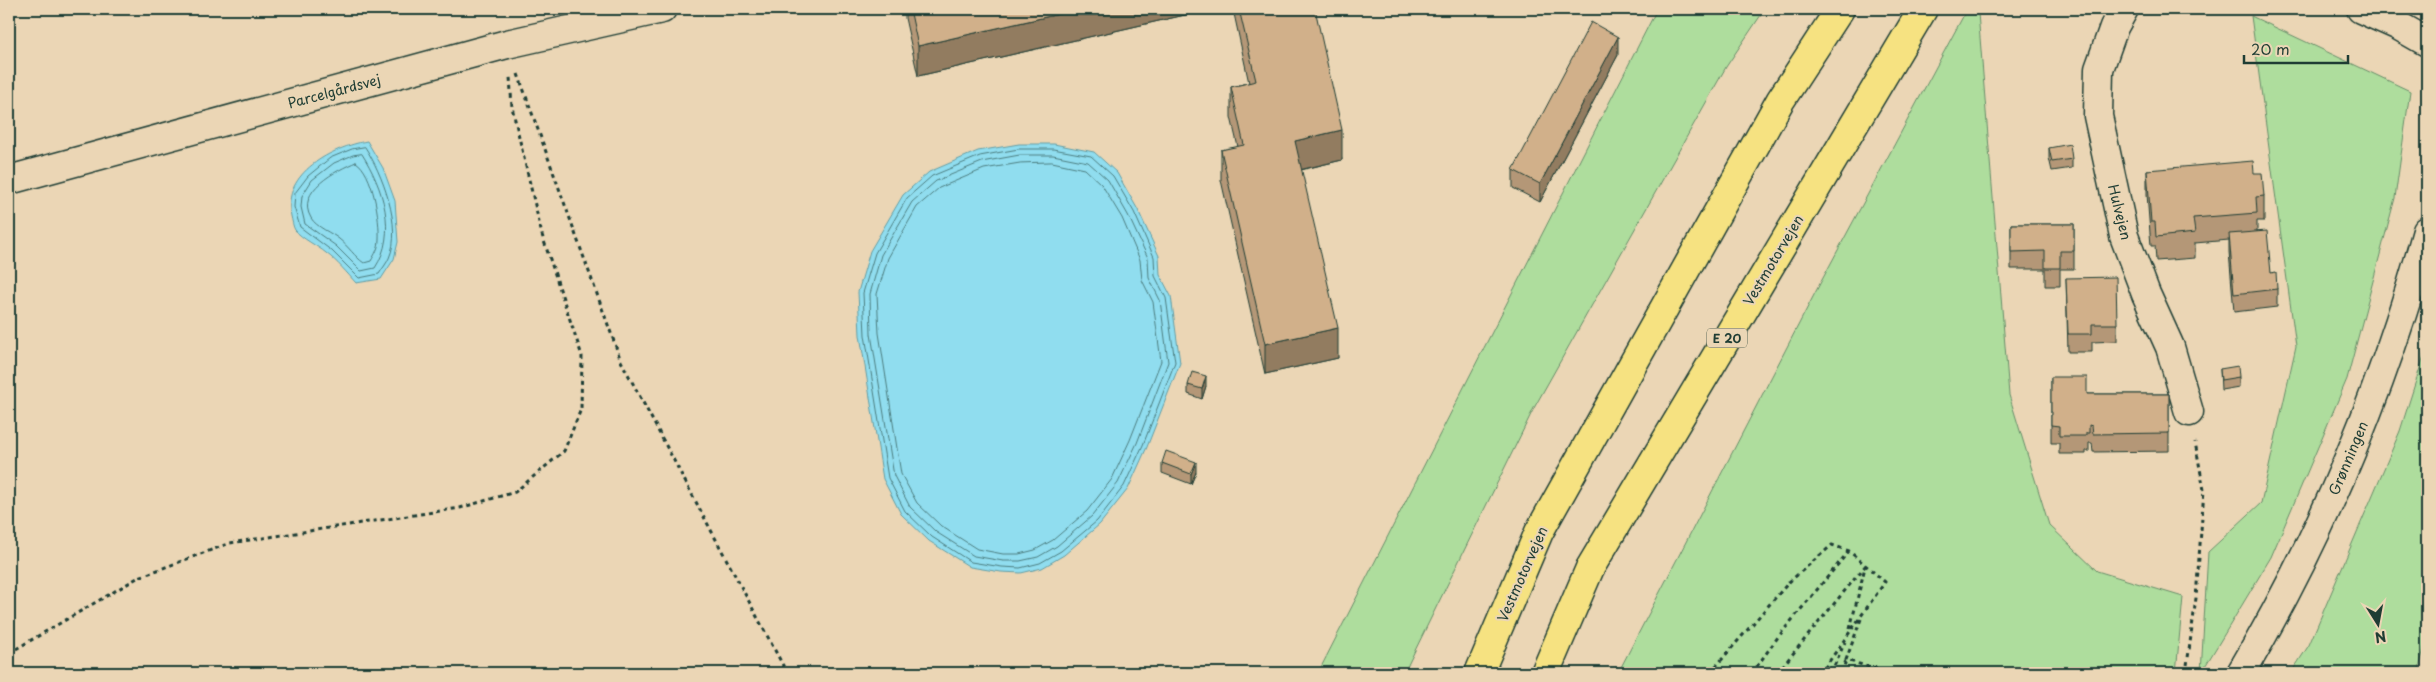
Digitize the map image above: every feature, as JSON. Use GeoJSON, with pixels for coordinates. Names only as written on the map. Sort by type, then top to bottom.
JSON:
{"type":"FeatureCollection","features":[{"type":"Feature","properties":{"kind":"highway","name":"Vestmotorvejen"},"geometry":{"type":"LineString","coordinates":[[1479,673],[1539,532],[1780,101],[1840,9]]}},
{"type":"Feature","properties":{"kind":"highway","name":"Vestmotorvejen"},"geometry":{"type":"LineString","coordinates":[[1544,673],[1590,568],[1923,9]]}},
{"type":"Feature","properties":{"kind":"street","name":"Parcelgårdsvej"},"geometry":{"type":"LineString","coordinates":[[9,180],[507,44],[662,9]]}},
{"type":"Feature","properties":{"kind":"street","name":"Hulvejen"},"geometry":{"type":"LineString","coordinates":[[2124,9],[2114,27],[2099,69],[2098,116],[2124,236],[2146,294],[2170,347],[2188,412]]}},
{"type":"Feature","properties":{"kind":"street"},"geometry":{"type":"LineString","coordinates":[[2361,9],[2400,26],[2427,42]]}},
{"type":"Feature","properties":{"kind":"street","name":"Grønningen"},"geometry":{"type":"LineString","coordinates":[[2241,673],[2273,620],[2346,468],[2405,310],[2427,232]]}},
{"type":"Feature","properties":{"kind":"path"},"geometry":{"type":"LineString","coordinates":[[9,653],[139,577],[230,543],[460,508],[515,492],[564,451],[581,409],[582,356],[542,235],[512,107],[507,44]]}},
{"type":"Feature","properties":{"kind":"path"},"geometry":{"type":"LineString","coordinates":[[507,44],[621,361],[787,673]]}},
{"type":"Feature","properties":{"kind":"path"},"geometry":{"type":"LineString","coordinates":[[2186,673],[2196,598],[2204,490],[2188,412]]}},
{"type":"Feature","properties":{"kind":"path"},"geometry":{"type":"LineString","coordinates":[[1710,673],[1789,582],[1832,546],[1849,551],[1885,582],[1821,673]]}},
{"type":"Feature","properties":{"kind":"path"},"geometry":{"type":"LineString","coordinates":[[1752,673],[1778,637],[1849,551]]}},
{"type":"Feature","properties":{"kind":"path"},"geometry":{"type":"LineString","coordinates":[[1831,673],[1849,633],[1866,565]]}},
{"type":"Feature","properties":{"kind":"path"},"geometry":{"type":"LineString","coordinates":[[1778,673],[1866,565]]}},
{"type":"Feature","properties":{"kind":"path"},"geometry":{"type":"LineString","coordinates":[[1842,673],[1863,613]]}},
{"type":"Feature","properties":{"kind":"path"},"geometry":{"type":"LineString","coordinates":[[1846,660],[1889,673]]}},
{"type":"Feature","properties":{"kind":"green space"},"geometry":{"type":"Polygon","coordinates":[[[1657,9],[1765,9],[1726,67],[1534,408],[1404,673],[1318,673],[1657,9]]]}},
{"type":"Feature","properties":{"kind":"green space"},"geometry":{"type":"Polygon","coordinates":[[[1967,9],[1987,9],[1978,13],[2009,395],[2049,525],[2097,571],[2183,597],[2176,673],[1618,673],[1815,293],[1967,9]]]}},
{"type":"Feature","properties":{"kind":"green space"},"geometry":{"type":"Polygon","coordinates":[[[2251,16],[2410,91],[2395,198],[2347,379],[2271,557],[2201,673],[2208,552],[2261,503],[2296,346],[2251,16]]]}},
{"type":"Feature","properties":{"kind":"green space"},"geometry":{"type":"Polygon","coordinates":[[[2427,346],[2427,636],[2418,673],[2291,673],[2309,645],[2400,431],[2427,346]]]}},
{"type":"Feature","properties":{"kind":"water"},"geometry":{"type":"Polygon","coordinates":[[[367,141],[383,168],[395,201],[398,242],[394,259],[381,279],[356,283],[330,256],[295,230],[291,216],[290,201],[294,187],[312,165],[339,149],[367,141]]]}},
{"type":"Feature","properties":{"kind":"water"},"geometry":{"type":"Polygon","coordinates":[[[1019,144],[1054,144],[1094,152],[1117,173],[1138,210],[1159,256],[1160,275],[1171,296],[1180,363],[1147,447],[1128,489],[1100,524],[1064,555],[1042,568],[1021,573],[970,567],[929,541],[901,514],[883,479],[860,335],[858,292],[870,251],[903,195],[929,172],[978,151],[1019,144]]]}},
{"type":"Feature","properties":{"kind":"building"},"geometry":{"type":"Polygon","coordinates":[[[910,9],[1081,9],[918,46],[910,9]]]}},
{"type":"Feature","properties":{"kind":"building"},"geometry":{"type":"Polygon","coordinates":[[[1239,9],[1315,9],[1342,130],[1295,141],[1338,328],[1265,344],[1221,150],[1244,145],[1231,87],[1256,81],[1239,9]]]}},
{"type":"Feature","properties":{"kind":"building"},"geometry":{"type":"Polygon","coordinates":[[[1591,22],[1618,37],[1540,184],[1513,170],[1591,22]]]}},
{"type":"Feature","properties":{"kind":"building"},"geometry":{"type":"Polygon","coordinates":[[[2070,144],[2072,159],[2052,162],[2049,148],[2070,144]]]}},
{"type":"Feature","properties":{"kind":"building"},"geometry":{"type":"Polygon","coordinates":[[[2253,161],[2254,173],[2262,173],[2264,196],[2256,197],[2257,213],[2193,218],[2195,233],[2156,237],[2155,222],[2151,222],[2147,170],[2253,161]]]}},
{"type":"Feature","properties":{"kind":"building"},"geometry":{"type":"Polygon","coordinates":[[[2011,224],[2074,224],[2074,251],[2060,251],[2060,268],[2045,268],[2045,251],[2011,252],[2011,224]]]}},
{"type":"Feature","properties":{"kind":"building"},"geometry":{"type":"Polygon","coordinates":[[[2267,231],[2271,273],[2276,272],[2277,289],[2234,294],[2229,234],[2267,231]]]}},
{"type":"Feature","properties":{"kind":"building"},"geometry":{"type":"Polygon","coordinates":[[[2116,277],[2117,324],[2092,324],[2092,334],[2068,334],[2066,278],[2116,277]]]}},
{"type":"Feature","properties":{"kind":"building"},"geometry":{"type":"Polygon","coordinates":[[[2238,366],[2239,377],[2221,380],[2220,369],[2238,366]]]}},
{"type":"Feature","properties":{"kind":"building"},"geometry":{"type":"Polygon","coordinates":[[[1192,372],[1206,376],[1202,389],[1188,385],[1192,372]]]}},
{"type":"Feature","properties":{"kind":"building"},"geometry":{"type":"Polygon","coordinates":[[[2051,377],[2087,377],[2087,394],[2169,394],[2169,433],[2093,434],[2092,426],[2089,425],[2089,433],[2086,433],[2086,436],[2059,436],[2059,426],[2051,425],[2051,377]]]}},
{"type":"Feature","properties":{"kind":"building"},"geometry":{"type":"Polygon","coordinates":[[[1166,451],[1196,462],[1191,474],[1162,463],[1166,451]]]}}]}
